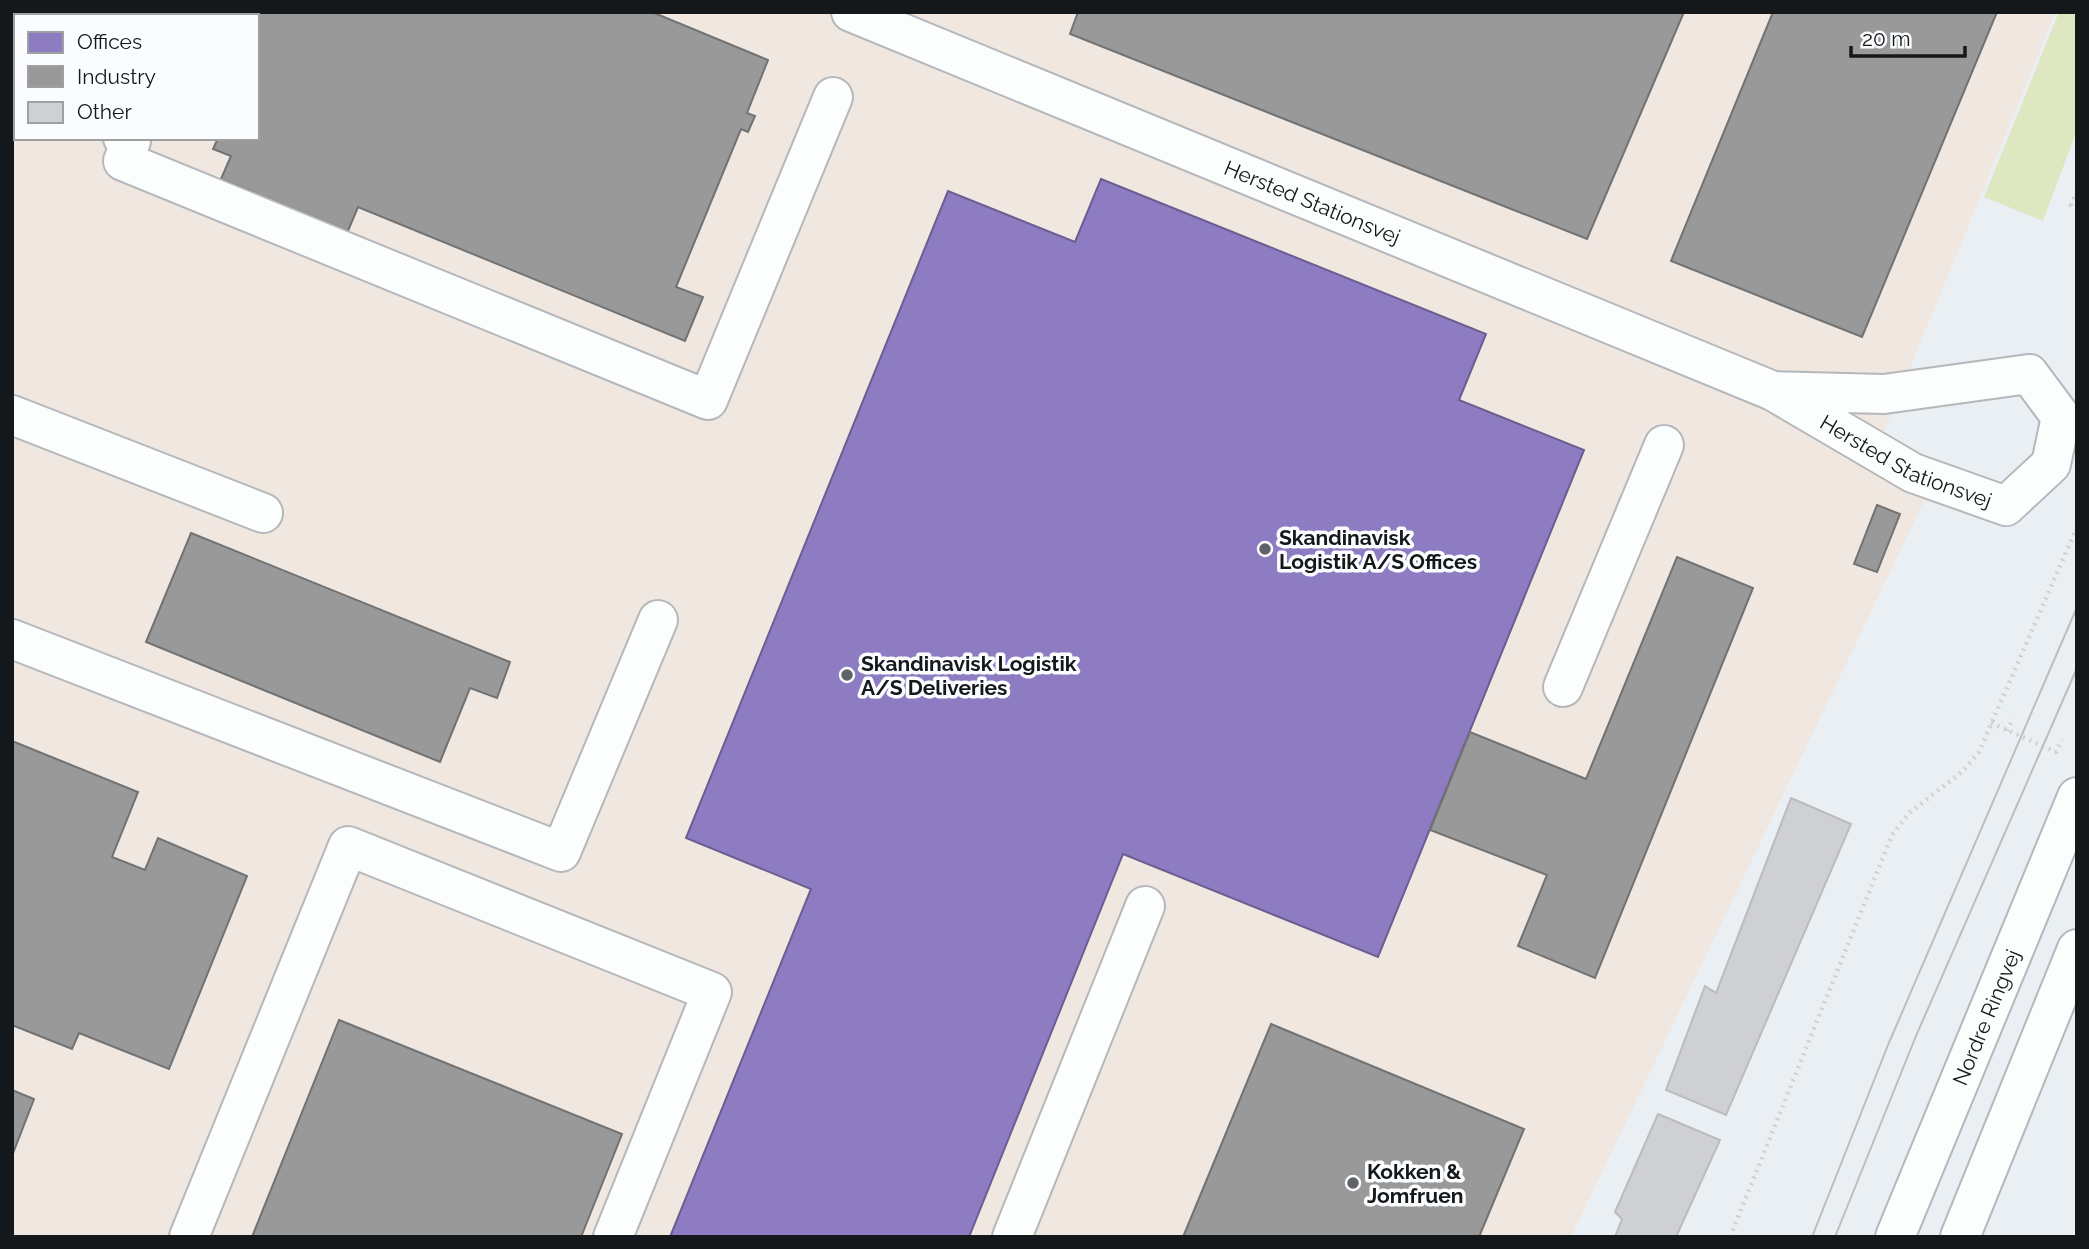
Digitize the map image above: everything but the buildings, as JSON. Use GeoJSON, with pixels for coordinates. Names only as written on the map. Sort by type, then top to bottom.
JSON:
{"type":"FeatureCollection","features":[{"type":"Feature","properties":{"kind":"street","name":"Hersted Stationsvej"},"geometry":{"type":"LineString","coordinates":[[851,12],[1773,391],[1913,472],[2006,506],[2051,464],[2061,417],[2029,374],[1884,394],[1773,391]]}},
{"type":"Feature","properties":{"kind":"street"},"geometry":{"type":"LineString","coordinates":[[128,140],[131,141],[123,161],[708,400],[833,97]]}},
{"type":"Feature","properties":{"kind":"street"},"geometry":{"type":"LineString","coordinates":[[12,415],[263,513]]}},
{"type":"Feature","properties":{"kind":"street"},"geometry":{"type":"LineString","coordinates":[[1563,687],[1664,445]]}},
{"type":"Feature","properties":{"kind":"street"},"geometry":{"type":"LineString","coordinates":[[12,639],[561,852],[658,620]]}},
{"type":"Feature","properties":{"kind":"street","name":"Nordre Ringvej"},"geometry":{"type":"LineString","coordinates":[[1895,1237],[2077,797]]}},
{"type":"Feature","properties":{"kind":"street"},"geometry":{"type":"LineString","coordinates":[[189,1237],[348,846],[712,992],[614,1237]]}},
{"type":"Feature","properties":{"kind":"street"},"geometry":{"type":"LineString","coordinates":[[1012,1237],[1145,906]]}},
{"type":"Feature","properties":{"kind":"street"},"geometry":{"type":"LineString","coordinates":[[1960,1237],[2077,949]]}},
{"type":"Feature","properties":{"kind":"path"},"geometry":{"type":"LineString","coordinates":[[2077,191],[2071,205],[2077,208]]}},
{"type":"Feature","properties":{"kind":"path"},"geometry":{"type":"LineString","coordinates":[[1730,1237],[1892,835],[1909,813],[1963,771],[1979,752],[2077,527]]}},
{"type":"Feature","properties":{"kind":"path"},"geometry":{"type":"LineString","coordinates":[[2007,730],[2013,718]]}},
{"type":"Feature","properties":{"kind":"path"},"geometry":{"type":"LineString","coordinates":[[1992,723],[2056,752],[2062,740]]}},
{"type":"Feature","properties":{"kind":"shaded area"},"geometry":{"type":"Polygon","coordinates":[[[12,12],[2056,12],[1869,468],[1928,493],[1571,1237],[12,1237],[12,12]]]}},
{"type":"Feature","properties":{"kind":"green space"},"geometry":{"type":"Polygon","coordinates":[[[2059,12],[2077,12],[2077,130],[2043,221],[1984,197],[2059,12]]]}},
{"type":"Feature","properties":{"kind":"tram line"},"geometry":{"type":"LineString","coordinates":[[1812,1237],[1888,1045],[2077,607]]}},
{"type":"Feature","properties":{"kind":"tram line"},"geometry":{"type":"LineString","coordinates":[[1835,1237],[1916,1036],[2077,668]]}},
{"type":"Feature","properties":{"kind":"place","name":"Skandinavisk Logistik A/S Offices"},"geometry":{"type":"Point","coordinates":[1265,549]}},
{"type":"Feature","properties":{"kind":"place","name":"Skandinavisk Logistik A/S Deliveries"},"geometry":{"type":"Point","coordinates":[847,675]}},
{"type":"Feature","properties":{"kind":"place","name":"Kokken & Jomfruen"},"geometry":{"type":"Point","coordinates":[1353,1183]}}]}
